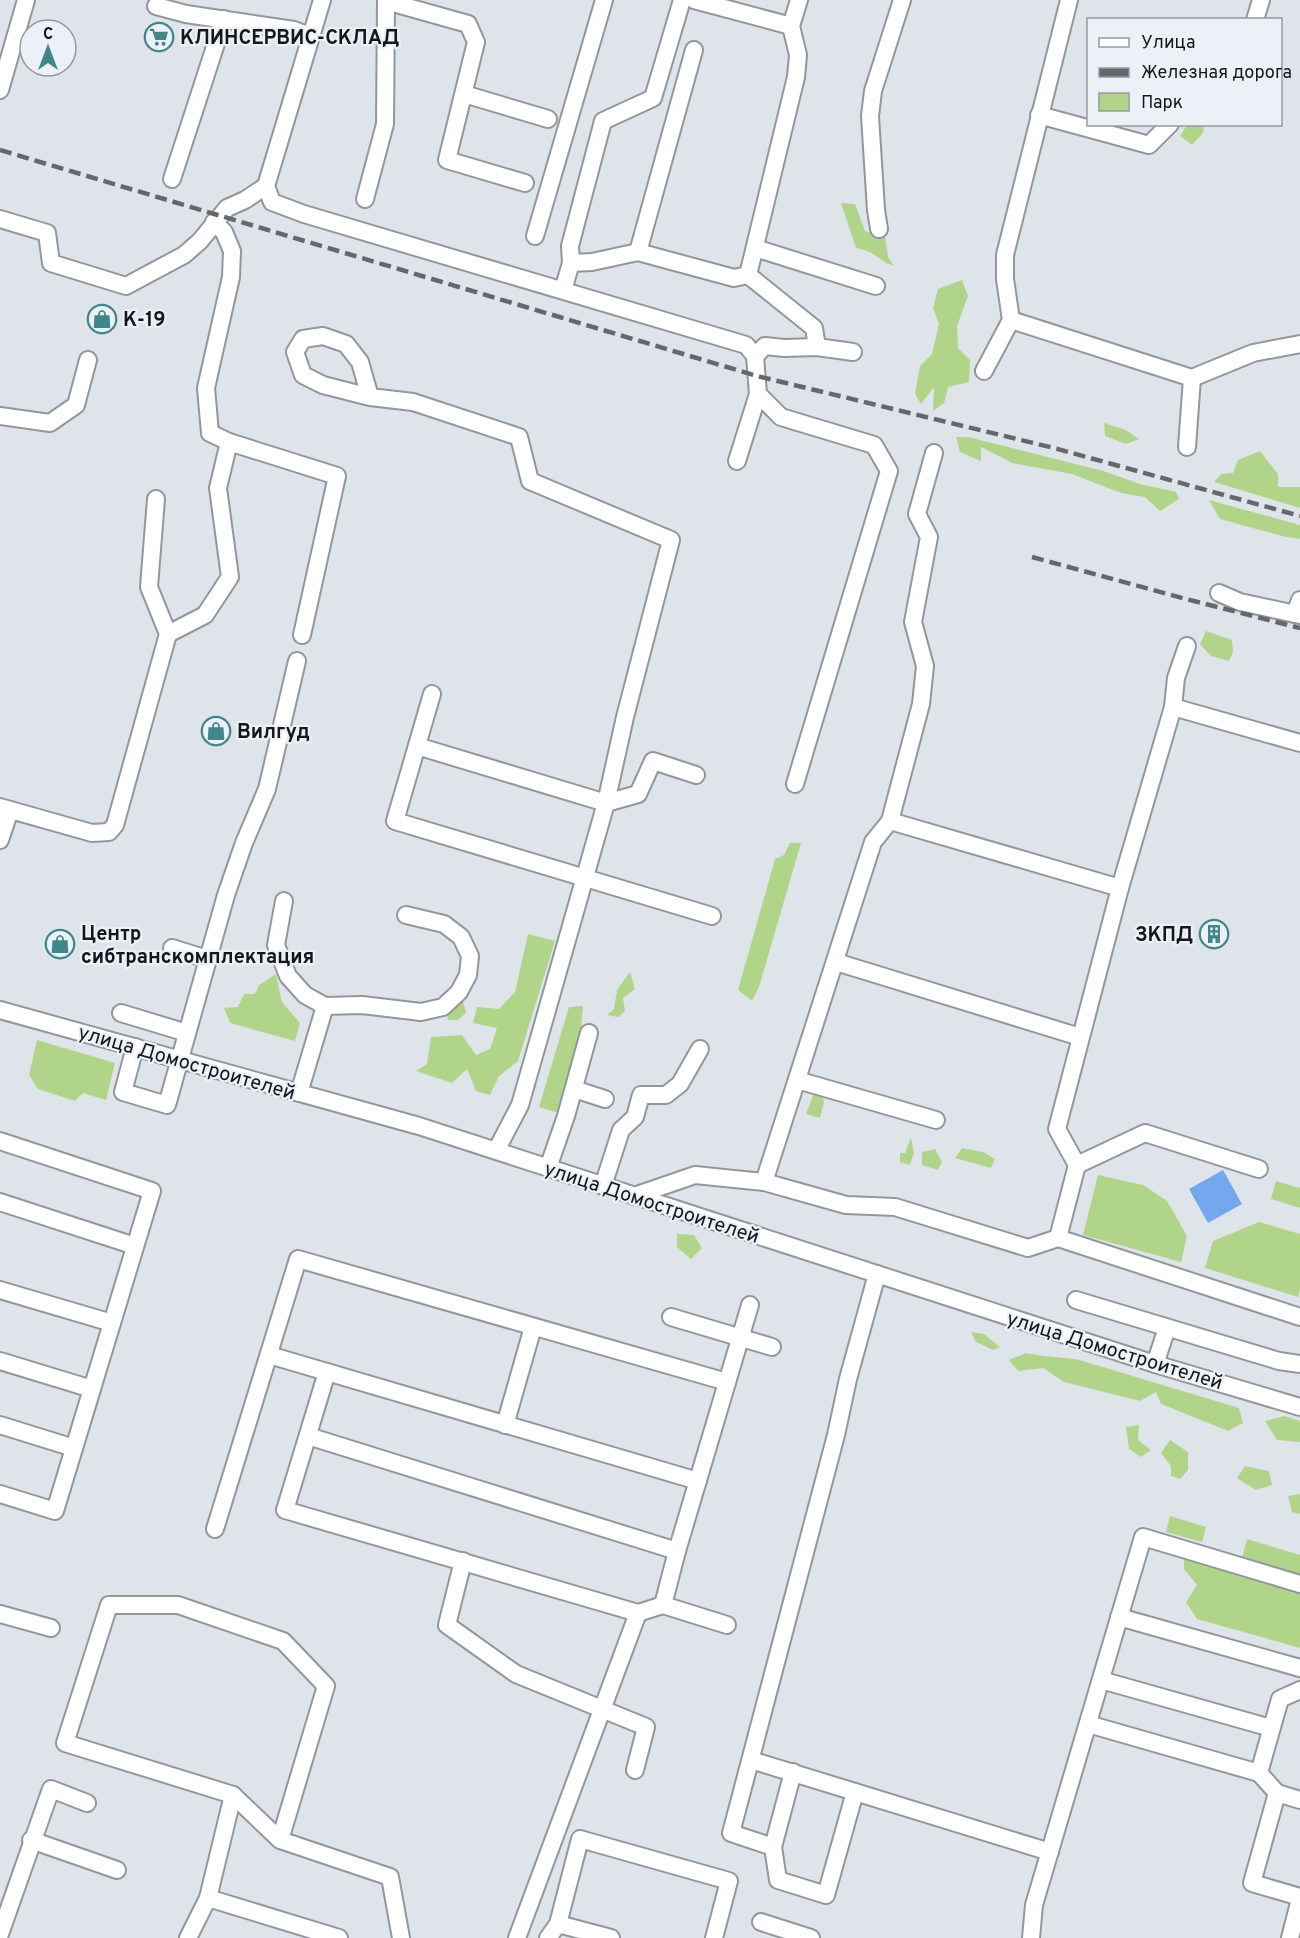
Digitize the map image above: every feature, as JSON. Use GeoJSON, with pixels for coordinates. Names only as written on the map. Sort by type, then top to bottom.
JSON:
{"type":"FeatureCollection","features":[{"type":"Feature","properties":{"kind":"street"},"geometry":{"type":"LineString","coordinates":[[0,90],[26,0]]}},
{"type":"Feature","properties":{"kind":"street"},"geometry":{"type":"LineString","coordinates":[[322,0],[266,186],[272,202],[304,214],[746,345],[754,356],[758,394],[737,461]]}},
{"type":"Feature","properties":{"kind":"street"},"geometry":{"type":"LineString","coordinates":[[365,199],[385,124],[386,0],[468,24],[476,42],[447,160],[525,183]]}},
{"type":"Feature","properties":{"kind":"street"},"geometry":{"type":"LineString","coordinates":[[535,236],[604,0]]}},
{"type":"Feature","properties":{"kind":"street"},"geometry":{"type":"LineString","coordinates":[[563,290],[571,263],[570,246],[603,121],[653,98],[682,0]]}},
{"type":"Feature","properties":{"kind":"street"},"geometry":{"type":"LineString","coordinates":[[694,0],[736,5],[791,26]]}},
{"type":"Feature","properties":{"kind":"street"},"geometry":{"type":"LineString","coordinates":[[748,275],[796,77],[798,55],[791,26],[799,0]]}},
{"type":"Feature","properties":{"kind":"street"},"geometry":{"type":"LineString","coordinates":[[879,229],[870,116],[873,91],[902,0]]}},
{"type":"Feature","properties":{"kind":"street"},"geometry":{"type":"LineString","coordinates":[[984,371],[1011,320],[1005,279],[1005,255],[1069,0]]}},
{"type":"Feature","properties":{"kind":"street"},"geometry":{"type":"LineString","coordinates":[[1256,18],[1261,0]]}},
{"type":"Feature","properties":{"kind":"street"},"geometry":{"type":"LineString","coordinates":[[156,6],[186,14],[294,30],[310,36]]}},
{"type":"Feature","properties":{"kind":"street"},"geometry":{"type":"LineString","coordinates":[[172,179],[224,19]]}},
{"type":"Feature","properties":{"kind":"street"},"geometry":{"type":"LineString","coordinates":[[638,252],[693,50]]}},
{"type":"Feature","properties":{"kind":"street"},"geometry":{"type":"LineString","coordinates":[[464,94],[548,119]]}},
{"type":"Feature","properties":{"kind":"street"},"geometry":{"type":"LineString","coordinates":[[1039,115],[1149,145],[1168,126]]}},
{"type":"Feature","properties":{"kind":"street"},"geometry":{"type":"LineString","coordinates":[[0,219],[47,234],[51,263],[126,286],[184,255],[200,241],[227,208],[245,200],[266,186]]}},
{"type":"Feature","properties":{"kind":"street"},"geometry":{"type":"LineString","coordinates":[[214,222],[224,232],[232,250],[231,277],[206,388],[210,433],[229,442],[337,476],[302,635]]}},
{"type":"Feature","properties":{"kind":"street"},"geometry":{"type":"LineString","coordinates":[[755,248],[876,286]]}},
{"type":"Feature","properties":{"kind":"street"},"geometry":{"type":"LineString","coordinates":[[571,263],[592,262],[638,252],[734,278],[748,275]]}},
{"type":"Feature","properties":{"kind":"street"},"geometry":{"type":"LineString","coordinates":[[748,275],[814,328],[817,347]]}},
{"type":"Feature","properties":{"kind":"street"},"geometry":{"type":"LineString","coordinates":[[1011,320],[1192,378],[1253,353],[1300,344]]}},
{"type":"Feature","properties":{"kind":"street"},"geometry":{"type":"LineString","coordinates":[[370,397],[360,362],[346,344],[323,336],[303,339],[295,352],[303,375],[323,385],[370,397],[413,402],[519,437],[530,481],[671,540],[606,803],[520,1106],[496,1151]]}},
{"type":"Feature","properties":{"kind":"street"},"geometry":{"type":"LineString","coordinates":[[754,356],[765,346],[817,347],[853,352]]}},
{"type":"Feature","properties":{"kind":"street"},"geometry":{"type":"LineString","coordinates":[[0,416],[50,423],[76,405],[88,360]]}},
{"type":"Feature","properties":{"kind":"street"},"geometry":{"type":"LineString","coordinates":[[1186,447],[1192,378]]}},
{"type":"Feature","properties":{"kind":"street"},"geometry":{"type":"LineString","coordinates":[[758,394],[781,417],[874,446],[889,471],[795,784]]}},
{"type":"Feature","properties":{"kind":"street"},"geometry":{"type":"LineString","coordinates":[[168,634],[205,615],[230,577],[218,488],[229,442]]}},
{"type":"Feature","properties":{"kind":"street"},"geometry":{"type":"LineString","coordinates":[[764,1182],[873,842],[890,821],[921,704],[925,666],[913,622],[929,537],[917,514],[934,453]]}},
{"type":"Feature","properties":{"kind":"street"},"geometry":{"type":"LineString","coordinates":[[0,840],[5,808],[92,833],[109,832],[115,825],[168,634],[149,587],[156,499]]}},
{"type":"Feature","properties":{"kind":"street"},"geometry":{"type":"LineString","coordinates":[[1219,593],[1240,603],[1298,610]]}},
{"type":"Feature","properties":{"kind":"street"},"geometry":{"type":"LineString","coordinates":[[1058,1238],[1077,1165],[1057,1129],[1120,888],[1173,707],[1176,678],[1186,646]]}},
{"type":"Feature","properties":{"kind":"street"},"geometry":{"type":"LineString","coordinates":[[135,1047],[123,1092],[167,1105],[226,895],[244,843],[267,789],[297,660]]}},
{"type":"Feature","properties":{"kind":"street"},"geometry":{"type":"LineString","coordinates":[[432,693],[395,821],[712,916]]}},
{"type":"Feature","properties":{"kind":"street"},"geometry":{"type":"LineString","coordinates":[[1173,707],[1300,742]]}},
{"type":"Feature","properties":{"kind":"street"},"geometry":{"type":"LineString","coordinates":[[417,746],[606,803],[638,794],[653,761],[696,776]]}},
{"type":"Feature","properties":{"kind":"street"},"geometry":{"type":"LineString","coordinates":[[890,821],[1120,888]]}},
{"type":"Feature","properties":{"kind":"street"},"geometry":{"type":"LineString","coordinates":[[284,901],[276,945],[288,976],[305,995],[325,1006],[362,1005],[421,1012],[443,1007],[459,992],[468,975],[470,956],[461,937],[444,924],[406,915]]}},
{"type":"Feature","properties":{"kind":"street"},"geometry":{"type":"LineString","coordinates":[[172,948],[207,959]]}},
{"type":"Feature","properties":{"kind":"street"},"geometry":{"type":"LineString","coordinates":[[836,962],[1080,1037]]}},
{"type":"Feature","properties":{"kind":"street"},"geometry":{"type":"LineString","coordinates":[[299,1093],[325,1006]]}},
{"type":"Feature","properties":{"kind":"street","name":"улица Домостроителей"},"geometry":{"type":"LineString","coordinates":[[0,1010],[419,1126],[1155,1364],[1300,1407]]}},
{"type":"Feature","properties":{"kind":"street"},"geometry":{"type":"LineString","coordinates":[[121,1013],[187,1033]]}},
{"type":"Feature","properties":{"kind":"street"},"geometry":{"type":"LineString","coordinates":[[548,1168],[590,1033]]}},
{"type":"Feature","properties":{"kind":"street"},"geometry":{"type":"LineString","coordinates":[[603,1186],[621,1130],[635,1117],[641,1095],[666,1095],[680,1084],[700,1049]]}},
{"type":"Feature","properties":{"kind":"street"},"geometry":{"type":"LineString","coordinates":[[797,1080],[936,1120]]}},
{"type":"Feature","properties":{"kind":"street"},"geometry":{"type":"LineString","coordinates":[[574,1089],[605,1099]]}},
{"type":"Feature","properties":{"kind":"street"},"geometry":{"type":"LineString","coordinates":[[1077,1165],[1145,1133],[1258,1169]]}},
{"type":"Feature","properties":{"kind":"street"},"geometry":{"type":"LineString","coordinates":[[0,1141],[152,1191],[55,1511],[0,1494]]}},
{"type":"Feature","properties":{"kind":"street"},"geometry":{"type":"LineString","coordinates":[[634,1196],[695,1175],[764,1182],[846,1205],[895,1207],[1028,1248],[1058,1238],[1300,1317]]}},
{"type":"Feature","properties":{"kind":"street"},"geometry":{"type":"LineString","coordinates":[[0,1202],[135,1246]]}},
{"type":"Feature","properties":{"kind":"street"},"geometry":{"type":"LineString","coordinates":[[215,1529],[298,1259],[727,1382]]}},
{"type":"Feature","properties":{"kind":"street"},"geometry":{"type":"LineString","coordinates":[[773,1846],[731,1833],[877,1274]]}},
{"type":"Feature","properties":{"kind":"street"},"geometry":{"type":"LineString","coordinates":[[0,1290],[112,1323]]}},
{"type":"Feature","properties":{"kind":"street"},"geometry":{"type":"LineString","coordinates":[[1076,1300],[1279,1361],[1300,1364]]}},
{"type":"Feature","properties":{"kind":"street"},"geometry":{"type":"LineString","coordinates":[[663,1605],[750,1305]]}},
{"type":"Feature","properties":{"kind":"street"},"geometry":{"type":"LineString","coordinates":[[671,1317],[772,1347]]}},
{"type":"Feature","properties":{"kind":"street"},"geometry":{"type":"LineString","coordinates":[[506,1425],[533,1326]]}},
{"type":"Feature","properties":{"kind":"street"},"geometry":{"type":"LineString","coordinates":[[1155,1364],[1167,1328]]}},
{"type":"Feature","properties":{"kind":"street"},"geometry":{"type":"LineString","coordinates":[[268,1354],[698,1481]]}},
{"type":"Feature","properties":{"kind":"street"},"geometry":{"type":"LineString","coordinates":[[0,1361],[92,1389]]}},
{"type":"Feature","properties":{"kind":"street"},"geometry":{"type":"LineString","coordinates":[[327,1372],[285,1510],[638,1613],[663,1605],[727,1625]]}},
{"type":"Feature","properties":{"kind":"street"},"geometry":{"type":"LineString","coordinates":[[0,1425],[74,1448]]}},
{"type":"Feature","properties":{"kind":"street"},"geometry":{"type":"LineString","coordinates":[[308,1436],[677,1551]]}},
{"type":"Feature","properties":{"kind":"street"},"geometry":{"type":"LineString","coordinates":[[1031,1938],[1034,1905],[1143,1537],[1300,1584]]}},
{"type":"Feature","properties":{"kind":"street"},"geometry":{"type":"LineString","coordinates":[[463,1561],[447,1625],[516,1674],[646,1727],[635,1770]]}},
{"type":"Feature","properties":{"kind":"street"},"geometry":{"type":"LineString","coordinates":[[280,1840],[326,1686],[283,1641],[178,1605],[109,1605],[65,1743],[233,1795],[280,1840],[390,1877],[401,1938]]}},
{"type":"Feature","properties":{"kind":"street"},"geometry":{"type":"LineString","coordinates":[[518,1938],[638,1613]]}},
{"type":"Feature","properties":{"kind":"street"},"geometry":{"type":"LineString","coordinates":[[0,1614],[51,1628]]}},
{"type":"Feature","properties":{"kind":"street"},"geometry":{"type":"LineString","coordinates":[[1119,1617],[1300,1668]]}},
{"type":"Feature","properties":{"kind":"street"},"geometry":{"type":"LineString","coordinates":[[1101,1680],[1271,1728]]}},
{"type":"Feature","properties":{"kind":"street"},"geometry":{"type":"LineString","coordinates":[[1259,1773],[1280,1699],[1300,1690]]}},
{"type":"Feature","properties":{"kind":"street"},"geometry":{"type":"LineString","coordinates":[[1088,1724],[1259,1773],[1277,1793],[1300,1800]]}},
{"type":"Feature","properties":{"kind":"street"},"geometry":{"type":"LineString","coordinates":[[751,1760],[1050,1852]]}},
{"type":"Feature","properties":{"kind":"street"},"geometry":{"type":"LineString","coordinates":[[792,1772],[773,1846],[778,1880],[826,1895],[855,1792]]}},
{"type":"Feature","properties":{"kind":"street"},"geometry":{"type":"LineString","coordinates":[[0,1934],[31,1840],[51,1789],[87,1803]]}},
{"type":"Feature","properties":{"kind":"street"},"geometry":{"type":"LineString","coordinates":[[1277,1793],[1252,1882],[1300,1898],[1290,1938]]}},
{"type":"Feature","properties":{"kind":"street"},"geometry":{"type":"LineString","coordinates":[[188,1938],[208,1898],[233,1795]]}},
{"type":"Feature","properties":{"kind":"street"},"geometry":{"type":"LineString","coordinates":[[548,1938],[558,1924],[580,1839],[729,1881],[714,1938]]}},
{"type":"Feature","properties":{"kind":"street"},"geometry":{"type":"LineString","coordinates":[[31,1840],[117,1870]]}},
{"type":"Feature","properties":{"kind":"street"},"geometry":{"type":"LineString","coordinates":[[208,1898],[339,1938]]}},
{"type":"Feature","properties":{"kind":"street"},"geometry":{"type":"LineString","coordinates":[[761,1922],[811,1938]]}},
{"type":"Feature","properties":{"kind":"street"},"geometry":{"type":"LineString","coordinates":[[558,1924],[611,1938]]}},
{"type":"Feature","properties":{"kind":"green space"},"geometry":{"type":"Polygon","coordinates":[[[1186,126],[1204,126],[1203,133],[1192,145],[1180,136],[1186,126]]]}},
{"type":"Feature","properties":{"kind":"green space"},"geometry":{"type":"Polygon","coordinates":[[[841,203],[855,204],[865,231],[885,237],[888,257],[894,266],[868,251],[856,248],[841,203]]]}},
{"type":"Feature","properties":{"kind":"green space"},"geometry":{"type":"Polygon","coordinates":[[[962,280],[968,296],[957,326],[958,348],[970,360],[969,382],[948,387],[944,403],[933,411],[934,387],[921,404],[915,394],[920,366],[932,354],[939,324],[933,308],[938,289],[962,280]]]}},
{"type":"Feature","properties":{"kind":"green space"},"geometry":{"type":"Polygon","coordinates":[[[1104,423],[1126,430],[1139,439],[1126,444],[1105,436],[1104,423]]]}},
{"type":"Feature","properties":{"kind":"green space"},"geometry":{"type":"Polygon","coordinates":[[[956,437],[968,437],[1103,471],[1140,484],[1176,492],[1179,499],[1160,511],[1145,497],[1121,493],[1072,474],[1012,463],[981,447],[981,461],[960,452],[956,437]]]}},
{"type":"Feature","properties":{"kind":"green space"},"geometry":{"type":"Polygon","coordinates":[[[1260,451],[1278,474],[1278,487],[1300,487],[1300,508],[1214,482],[1221,474],[1233,473],[1238,460],[1260,451]]]}},
{"type":"Feature","properties":{"kind":"green space"},"geometry":{"type":"Polygon","coordinates":[[[1209,500],[1300,525],[1300,539],[1220,519],[1209,500]]]}},
{"type":"Feature","properties":{"kind":"green space"},"geometry":{"type":"Polygon","coordinates":[[[1206,631],[1232,640],[1233,652],[1229,661],[1211,656],[1200,644],[1206,631]]]}},
{"type":"Feature","properties":{"kind":"green space"},"geometry":{"type":"Polygon","coordinates":[[[790,843],[801,843],[759,987],[752,1001],[738,990],[775,859],[784,855],[790,843]]]}},
{"type":"Feature","properties":{"kind":"green space"},"geometry":{"type":"Polygon","coordinates":[[[528,934],[555,941],[518,1061],[499,1076],[490,1095],[476,1091],[467,1069],[452,1083],[416,1071],[427,1064],[431,1037],[462,1035],[476,1055],[490,1049],[497,1028],[473,1023],[477,1007],[499,1009],[515,992],[528,934]]]}},
{"type":"Feature","properties":{"kind":"green space"},"geometry":{"type":"Polygon","coordinates":[[[630,972],[635,989],[623,998],[625,1011],[618,1017],[607,1015],[614,1009],[617,990],[630,972]]]}},
{"type":"Feature","properties":{"kind":"green space"},"geometry":{"type":"Polygon","coordinates":[[[276,974],[282,1002],[300,1023],[295,1041],[230,1023],[224,1008],[238,1007],[244,994],[255,994],[259,985],[276,974]]]}},
{"type":"Feature","properties":{"kind":"green space"},"geometry":{"type":"Polygon","coordinates":[[[463,1001],[466,1013],[458,1020],[448,1020],[447,1014],[463,1001]]]}},
{"type":"Feature","properties":{"kind":"green space"},"geometry":{"type":"Polygon","coordinates":[[[583,1006],[580,1037],[559,1113],[539,1107],[569,1007],[583,1006]]]}},
{"type":"Feature","properties":{"kind":"green space"},"geometry":{"type":"Polygon","coordinates":[[[37,1040],[115,1063],[106,1100],[83,1093],[75,1101],[38,1089],[29,1075],[37,1040]]]}},
{"type":"Feature","properties":{"kind":"green space"},"geometry":{"type":"Polygon","coordinates":[[[815,1090],[822,1095],[824,1102],[820,1118],[806,1114],[815,1090]]]}},
{"type":"Feature","properties":{"kind":"green space"},"geometry":{"type":"Polygon","coordinates":[[[911,1138],[914,1153],[910,1165],[900,1162],[900,1153],[905,1153],[911,1138]]]}},
{"type":"Feature","properties":{"kind":"green space"},"geometry":{"type":"Polygon","coordinates":[[[962,1148],[983,1152],[995,1159],[991,1168],[955,1158],[962,1148]]]}},
{"type":"Feature","properties":{"kind":"green space"},"geometry":{"type":"Polygon","coordinates":[[[935,1149],[942,1162],[938,1170],[922,1165],[922,1152],[935,1149]]]}},
{"type":"Feature","properties":{"kind":"green space"},"geometry":{"type":"Polygon","coordinates":[[[1098,1175],[1143,1185],[1167,1201],[1187,1236],[1181,1262],[1083,1235],[1098,1175]]]}},
{"type":"Feature","properties":{"kind":"green space"},"geometry":{"type":"Polygon","coordinates":[[[1276,1181],[1300,1188],[1300,1208],[1271,1199],[1276,1181]]]}},
{"type":"Feature","properties":{"kind":"green space"},"geometry":{"type":"Polygon","coordinates":[[[1259,1222],[1300,1234],[1298,1297],[1205,1268],[1213,1241],[1259,1222]]]}},
{"type":"Feature","properties":{"kind":"green space"},"geometry":{"type":"Polygon","coordinates":[[[677,1234],[694,1235],[702,1248],[691,1259],[677,1247],[677,1234]]]}},
{"type":"Feature","properties":{"kind":"green space"},"geometry":{"type":"Polygon","coordinates":[[[971,1332],[984,1334],[1000,1347],[993,1350],[976,1342],[971,1332]]]}},
{"type":"Feature","properties":{"kind":"green space"},"geometry":{"type":"Polygon","coordinates":[[[1026,1353],[1076,1359],[1239,1408],[1243,1423],[1228,1431],[1161,1404],[1156,1392],[1140,1401],[1064,1382],[1043,1368],[1018,1371],[1009,1360],[1026,1353]]]}},
{"type":"Feature","properties":{"kind":"green space"},"geometry":{"type":"Polygon","coordinates":[[[1284,1416],[1300,1421],[1300,1442],[1277,1440],[1265,1421],[1284,1416]]]}},
{"type":"Feature","properties":{"kind":"green space"},"geometry":{"type":"Polygon","coordinates":[[[1139,1425],[1138,1440],[1151,1450],[1141,1457],[1129,1449],[1126,1427],[1139,1425]]]}},
{"type":"Feature","properties":{"kind":"green space"},"geometry":{"type":"Polygon","coordinates":[[[1170,1440],[1188,1452],[1188,1470],[1180,1479],[1171,1476],[1171,1466],[1161,1453],[1170,1440]]]}},
{"type":"Feature","properties":{"kind":"green space"},"geometry":{"type":"Polygon","coordinates":[[[1245,1466],[1269,1471],[1272,1485],[1256,1490],[1237,1478],[1245,1466]]]}},
{"type":"Feature","properties":{"kind":"green space"},"geometry":{"type":"Polygon","coordinates":[[[1300,1494],[1300,1514],[1292,1512],[1288,1496],[1300,1494]]]}},
{"type":"Feature","properties":{"kind":"green space"},"geometry":{"type":"Polygon","coordinates":[[[1170,1516],[1206,1527],[1202,1542],[1166,1532],[1170,1516]]]}},
{"type":"Feature","properties":{"kind":"green space"},"geometry":{"type":"Polygon","coordinates":[[[1247,1539],[1300,1555],[1300,1574],[1242,1557],[1247,1539]]]}},
{"type":"Feature","properties":{"kind":"green space"},"geometry":{"type":"Polygon","coordinates":[[[1184,1559],[1300,1593],[1300,1648],[1197,1619],[1186,1602],[1197,1585],[1184,1569],[1184,1559]]]}},
{"type":"Feature","properties":{"kind":"water"},"geometry":{"type":"Polygon","coordinates":[[[1223,1170],[1242,1204],[1208,1223],[1189,1189],[1223,1170]]]}},
{"type":"Feature","properties":{"kind":"railway"},"geometry":{"type":"LineString","coordinates":[[0,150],[757,376],[1054,448],[1300,516]]}},
{"type":"Feature","properties":{"kind":"railway"},"geometry":{"type":"LineString","coordinates":[[1032,557],[1300,628]]}},
{"type":"Feature","properties":{"kind":"place","name":"КЛИНСЕРВИС-СКЛАД"},"geometry":{"type":"Point","coordinates":[159,37]}},
{"type":"Feature","properties":{"kind":"place","name":"К-19"},"geometry":{"type":"Point","coordinates":[102,319]}},
{"type":"Feature","properties":{"kind":"place","name":"Вилгуд"},"geometry":{"type":"Point","coordinates":[216,731]}},
{"type":"Feature","properties":{"kind":"place","name":"ЗКПД"},"geometry":{"type":"Point","coordinates":[1214,934]}},
{"type":"Feature","properties":{"kind":"place","name":"Центр сибтранскомплектация"},"geometry":{"type":"Point","coordinates":[60,944]}}]}
